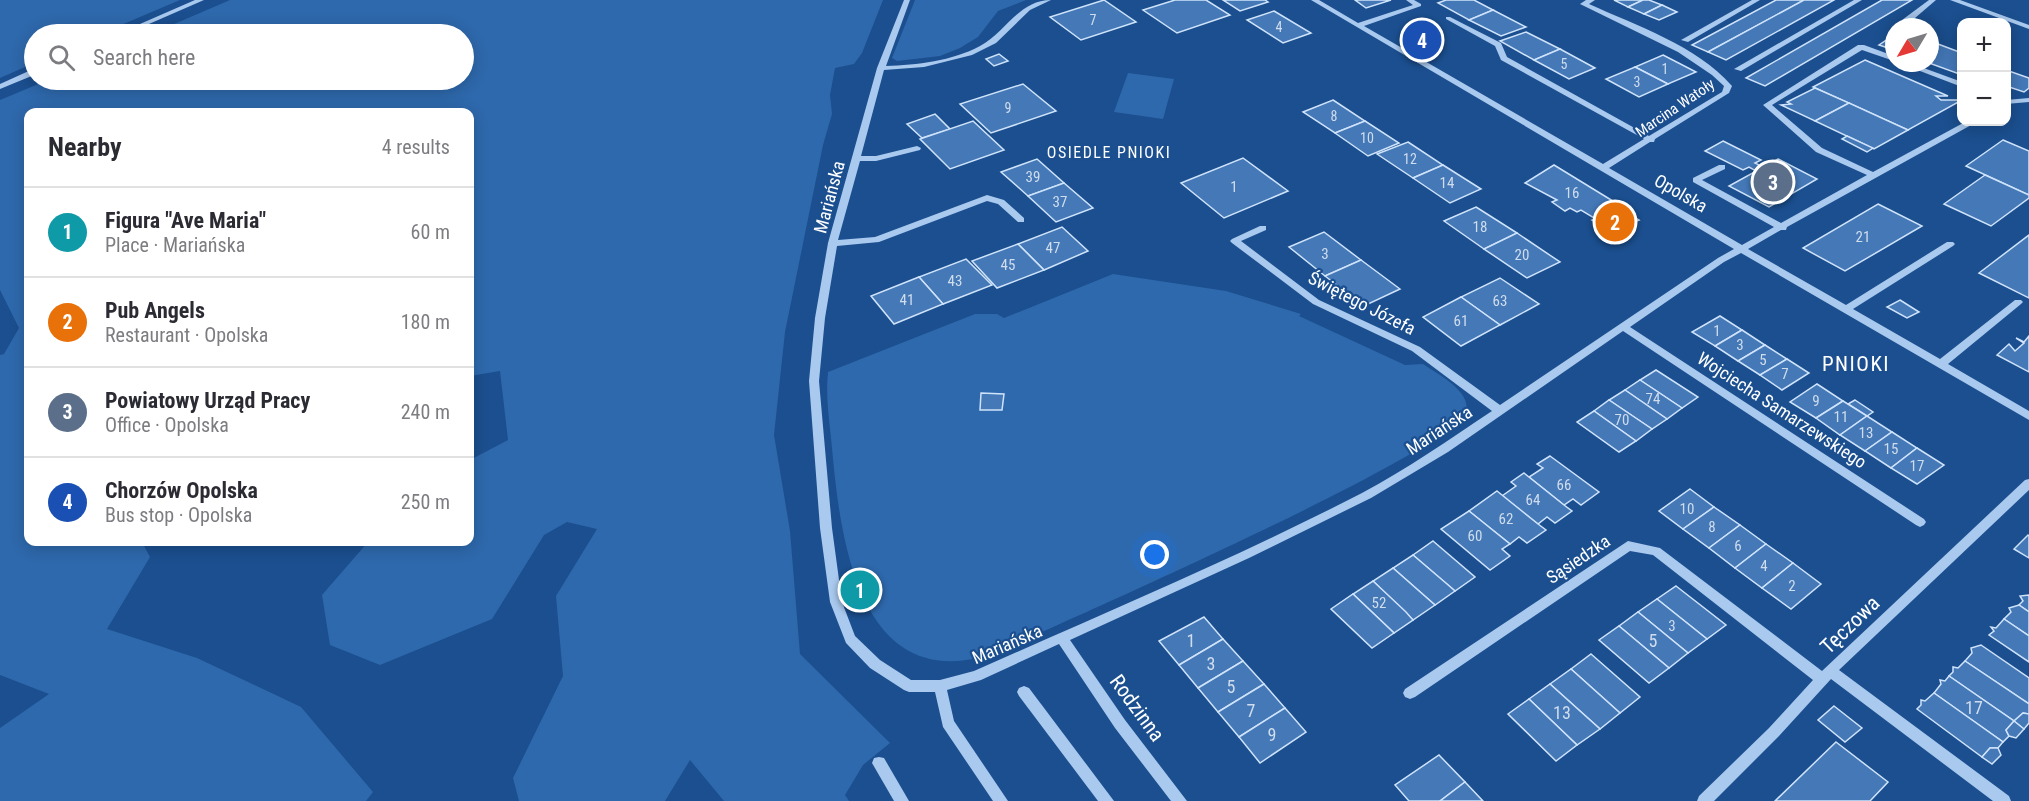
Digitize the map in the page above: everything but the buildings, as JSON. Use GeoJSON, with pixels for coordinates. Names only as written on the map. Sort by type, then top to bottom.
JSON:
{"type":"FeatureCollection","features":[{"type":"Feature","properties":{"kind":"street"},"geometry":{"type":"LineString","coordinates":[[145,24],[201,0]]}},
{"type":"Feature","properties":{"kind":"street","name":"Mariańska"},"geometry":{"type":"LineString","coordinates":[[907,0],[881,68],[833,243],[820,318],[814,381],[826,528],[836,602],[850,639],[875,664],[909,686],[940,686],[976,676],[1245,555],[1367,495],[1444,449],[1720,260],[1783,228],[1963,126]]}},
{"type":"Feature","properties":{"kind":"street"},"geometry":{"type":"LineString","coordinates":[[881,68],[925,65],[985,46],[996,39],[1022,10],[1047,0]]}},
{"type":"Feature","properties":{"kind":"street","name":"Opolska"},"geometry":{"type":"LineString","coordinates":[[1314,0],[2029,416]]}},
{"type":"Feature","properties":{"kind":"street"},"geometry":{"type":"LineString","coordinates":[[1359,25],[1419,5],[1409,0]]}},
{"type":"Feature","properties":{"kind":"street","name":"Marcina Watoły"},"geometry":{"type":"LineString","coordinates":[[1592,0],[1583,4],[1667,44],[1720,76],[1728,86],[1725,93],[1604,167]]}},
{"type":"Feature","properties":{"kind":"street"},"geometry":{"type":"LineString","coordinates":[[1685,40],[1756,0]]}},
{"type":"Feature","properties":{"kind":"street"},"geometry":{"type":"LineString","coordinates":[[1738,69],[1858,0]]}},
{"type":"Feature","properties":{"kind":"street"},"geometry":{"type":"LineString","coordinates":[[1910,18],[1933,0]]}},
{"type":"Feature","properties":{"kind":"street"},"geometry":{"type":"LineString","coordinates":[[1953,0],[2029,27]]}},
{"type":"Feature","properties":{"kind":"street"},"geometry":{"type":"LineString","coordinates":[[1448,18],[1498,45],[1504,58],[1651,140]]}},
{"type":"Feature","properties":{"kind":"street"},"geometry":{"type":"LineString","coordinates":[[1873,175],[1819,150],[1767,105],[1861,47],[1885,56]]}},
{"type":"Feature","properties":{"kind":"street"},"geometry":{"type":"LineString","coordinates":[[1928,72],[1957,83]]}},
{"type":"Feature","properties":{"kind":"street"},"geometry":{"type":"LineString","coordinates":[[0,87],[24,76]]}},
{"type":"Feature","properties":{"kind":"street"},"geometry":{"type":"LineString","coordinates":[[2011,102],[2029,100]]}},
{"type":"Feature","properties":{"kind":"street"},"geometry":{"type":"LineString","coordinates":[[857,158],[876,159],[917,148]]}},
{"type":"Feature","properties":{"kind":"street"},"geometry":{"type":"LineString","coordinates":[[1722,167],[1696,180],[1783,228]]}},
{"type":"Feature","properties":{"kind":"street"},"geometry":{"type":"LineString","coordinates":[[833,243],[876,240],[987,198],[1001,202],[1021,220]]}},
{"type":"Feature","properties":{"kind":"street","name":"Świętego Józefa"},"geometry":{"type":"LineString","coordinates":[[1263,228],[1235,241],[1316,302],[1416,349],[1499,410]]}},
{"type":"Feature","properties":{"kind":"street"},"geometry":{"type":"LineString","coordinates":[[1846,309],[1950,244]]}},
{"type":"Feature","properties":{"kind":"street"},"geometry":{"type":"LineString","coordinates":[[1941,364],[2018,302]]}},
{"type":"Feature","properties":{"kind":"street","name":"Wojciecha Samarzewskiego"},"geometry":{"type":"LineString","coordinates":[[1624,327],[1920,522]]}},
{"type":"Feature","properties":{"kind":"street","name":"Tęczowa"},"geometry":{"type":"LineString","coordinates":[[1704,801],[1774,732],[1826,675],[2029,483]]}},
{"type":"Feature","properties":{"kind":"street","name":"Sąsiedzka"},"geometry":{"type":"LineString","coordinates":[[1410,693],[1628,546],[1656,551],[2004,801]]}},
{"type":"Feature","properties":{"kind":"street","name":"Rodzinna"},"geometry":{"type":"LineString","coordinates":[[1062,638],[1120,724],[1180,801]]}},
{"type":"Feature","properties":{"kind":"street"},"geometry":{"type":"LineString","coordinates":[[940,686],[948,723],[1001,801]]}},
{"type":"Feature","properties":{"kind":"street"},"geometry":{"type":"LineString","coordinates":[[1024,692],[1107,801]]}},
{"type":"Feature","properties":{"kind":"street"},"geometry":{"type":"LineString","coordinates":[[879,763],[902,801]]}},
{"type":"Feature","properties":{"kind":"shaded area"},"geometry":{"type":"Polygon","coordinates":[[[0,0],[180,0],[124,24],[24,24],[24,67],[0,78],[0,0]]]}},
{"type":"Feature","properties":{"kind":"shaded area"},"geometry":{"type":"Polygon","coordinates":[[[230,0],[883,0],[862,53],[854,64],[835,68],[830,95],[832,114],[823,145],[785,332],[774,435],[790,531],[800,654],[890,743],[863,765],[845,795],[849,801],[724,801],[690,760],[665,801],[519,801],[513,778],[563,676],[556,596],[597,529],[567,522],[544,535],[492,619],[380,665],[330,645],[322,595],[365,546],[474,546],[474,458],[508,440],[500,371],[474,375],[474,108],[24,108],[24,546],[144,546],[150,557],[107,629],[197,658],[301,707],[373,792],[366,801],[0,801],[0,728],[49,694],[0,675],[0,355],[4,354],[19,328],[0,290],[0,100],[24,90],[474,90],[474,24],[174,24],[230,0]]]}},
{"type":"Feature","properties":{"kind":"shaded area"},"geometry":{"type":"Polygon","coordinates":[[[915,0],[1026,0],[998,11],[978,37],[960,48],[940,56],[897,61],[892,58],[915,0]]]}},
{"type":"Feature","properties":{"kind":"shaded area"},"geometry":{"type":"Polygon","coordinates":[[[1128,73],[1174,79],[1163,119],[1114,112],[1128,73]]]}},
{"type":"Feature","properties":{"kind":"shaded area"},"geometry":{"type":"Polygon","coordinates":[[[1113,274],[1226,291],[1301,314],[1299,316],[1405,365],[1423,364],[1459,390],[1464,397],[1466,412],[1444,433],[1395,463],[1327,498],[1168,575],[995,653],[951,661],[916,654],[889,636],[869,608],[854,573],[837,496],[828,404],[828,372],[975,314],[997,314],[1004,318],[1113,274]]]}},
{"type":"Feature","properties":{"kind":"place","name":"Chorzów Opolska"},"geometry":{"type":"Point","coordinates":[1422,40]}},
{"type":"Feature","properties":{"kind":"place","name":"Powiatowy Urząd Pracy"},"geometry":{"type":"Point","coordinates":[1773,182]}},
{"type":"Feature","properties":{"kind":"place","name":"Pub Angels"},"geometry":{"type":"Point","coordinates":[1615,222]}},
{"type":"Feature","properties":{"kind":"place","name":"Figura \"Ave Maria\""},"geometry":{"type":"Point","coordinates":[860,590]}},
{"type":"Feature","properties":{"kind":"district","name":"OSIEDLE PNIOKI"},"geometry":{"type":"Point","coordinates":[1109,152]}},
{"type":"Feature","properties":{"kind":"district","name":"PNIOKI"},"geometry":{"type":"Point","coordinates":[1856,364]}}]}
